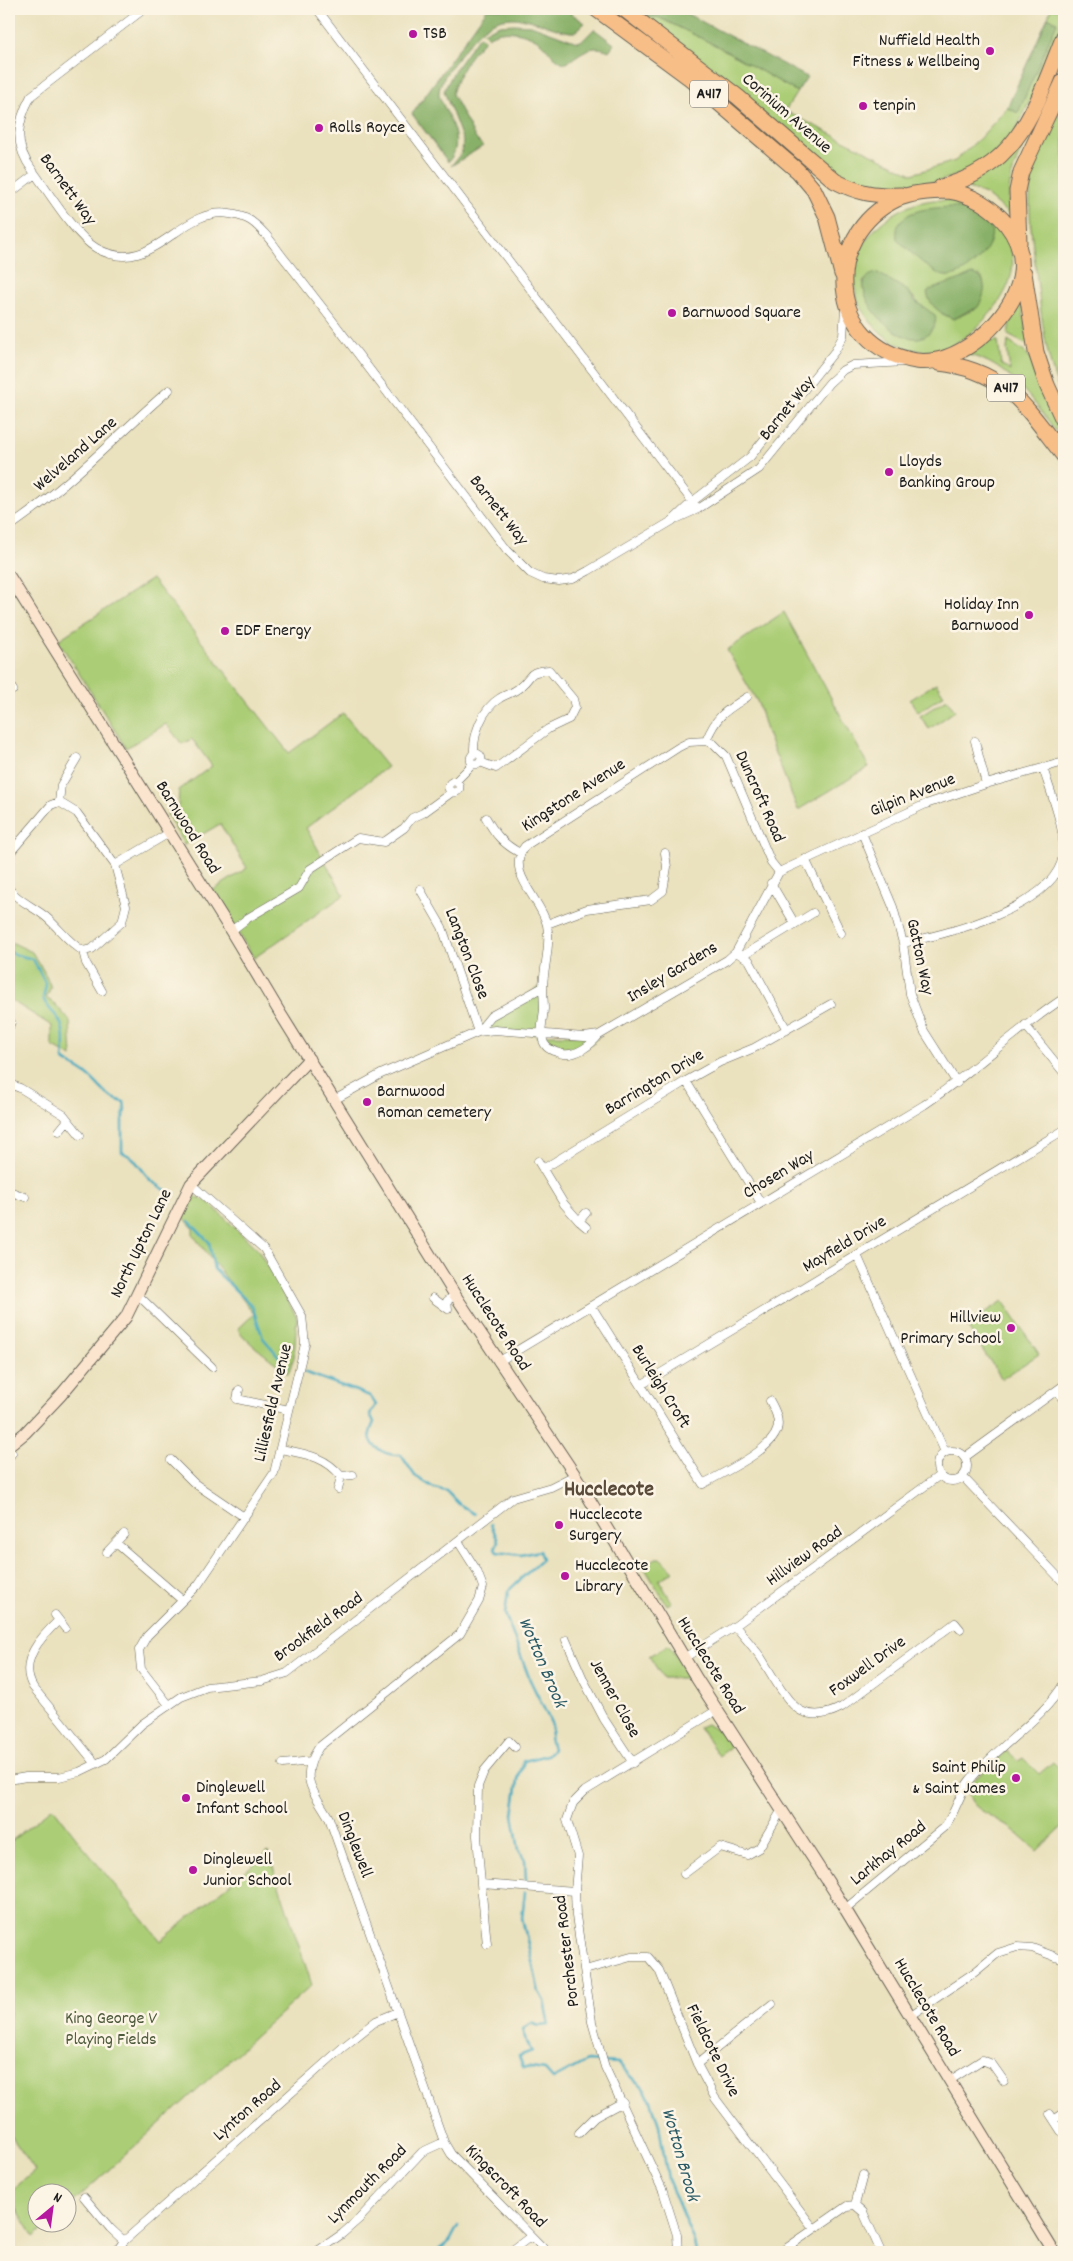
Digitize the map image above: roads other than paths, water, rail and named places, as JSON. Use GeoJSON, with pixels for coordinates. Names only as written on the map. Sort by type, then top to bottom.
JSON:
{"type":"FeatureCollection","features":[{"type":"Feature","properties":{"kind":"highway","name":"Corinium Avenue"},"geometry":{"type":"LineString","coordinates":[[596,9],[690,78],[798,170],[814,190],[827,217],[844,282]]}},
{"type":"Feature","properties":{"kind":"highway","name":"Corinium Avenue"},"geometry":{"type":"LineString","coordinates":[[624,9],[738,97],[835,180],[854,191],[869,195],[916,193]]}},
{"type":"Feature","properties":{"kind":"highway","name":"A417"},"geometry":{"type":"LineString","coordinates":[[916,193],[967,179],[985,170],[1003,155],[1033,109],[1064,36]]}},
{"type":"Feature","properties":{"kind":"highway","name":"A417"},"geometry":{"type":"LineString","coordinates":[[1064,80],[1021,172],[1017,206],[1020,257],[1027,284],[1036,352],[1047,386],[1064,422]]}},
{"type":"Feature","properties":{"kind":"highway"},"geometry":{"type":"LineString","coordinates":[[949,191],[966,194],[981,201],[997,213],[1005,222],[1020,257],[1017,290],[1005,312],[988,331],[958,353],[932,362],[914,360],[894,354],[870,339],[851,316],[845,302],[844,282],[849,250],[865,223],[888,204],[916,193],[949,191]]}},
{"type":"Feature","properties":{"kind":"highway","name":"A417"},"geometry":{"type":"LineString","coordinates":[[932,362],[968,368],[991,377],[1003,385],[1019,399],[1064,456]]}},
{"type":"Feature","properties":{"kind":"street","name":"Barnett Way"},"geometry":{"type":"LineString","coordinates":[[144,9],[31,96],[22,113],[19,128],[20,146],[27,164],[84,240],[106,252],[134,255],[147,252],[193,220],[209,215],[221,212],[250,220],[262,230],[306,286],[507,550],[530,573],[543,579],[560,581],[573,579],[672,521],[692,502]]}},
{"type":"Feature","properties":{"kind":"street"},"geometry":{"type":"LineString","coordinates":[[317,9],[698,509]]}},
{"type":"Feature","properties":{"kind":"street"},"geometry":{"type":"LineString","coordinates":[[9,194],[35,174]]}},
{"type":"Feature","properties":{"kind":"street","name":"Barnet Way"},"geometry":{"type":"LineString","coordinates":[[692,502],[750,457],[836,351],[843,336],[845,302]]}},
{"type":"Feature","properties":{"kind":"street","name":"Barnet Way"},"geometry":{"type":"LineString","coordinates":[[672,521],[698,509],[759,469],[829,383],[843,370],[853,365],[889,364],[914,360]]}},
{"type":"Feature","properties":{"kind":"street"},"geometry":{"type":"LineString","coordinates":[[158,399],[159,387]]}},
{"type":"Feature","properties":{"kind":"street","name":"Welveland Lane"},"geometry":{"type":"LineString","coordinates":[[9,527],[55,494],[169,390]]}},
{"type":"Feature","properties":{"kind":"street","name":"Barnwood Road"},"geometry":{"type":"LineString","coordinates":[[9,576],[232,931],[334,1100]]}},
{"type":"Feature","properties":{"kind":"street"},"geometry":{"type":"LineString","coordinates":[[232,931],[248,918],[299,888],[310,869],[358,838],[384,842],[404,828],[412,818],[423,814],[452,792],[456,792],[460,788],[456,781],[477,763],[480,755],[474,754],[473,744],[484,713],[500,698],[509,695],[522,686],[529,674],[549,670],[573,699],[575,707],[569,719],[548,729],[496,768],[477,763]]}},
{"type":"Feature","properties":{"kind":"street"},"geometry":{"type":"LineString","coordinates":[[706,741],[713,724],[720,714],[747,697]]}},
{"type":"Feature","properties":{"kind":"street","name":"Kingstone Avenue"},"geometry":{"type":"LineString","coordinates":[[541,1034],[547,924],[519,869],[520,853],[525,846],[679,746],[689,742],[706,741]]}},
{"type":"Feature","properties":{"kind":"street","name":"Duncroft Road"},"geometry":{"type":"LineString","coordinates":[[706,741],[714,744],[726,756],[771,862],[779,872]]}},
{"type":"Feature","properties":{"kind":"street"},"geometry":{"type":"LineString","coordinates":[[974,741],[986,784]]}},
{"type":"Feature","properties":{"kind":"street"},"geometry":{"type":"LineString","coordinates":[[59,802],[61,785],[77,758]]}},
{"type":"Feature","properties":{"kind":"street","name":"Gilpin Avenue"},"geometry":{"type":"LineString","coordinates":[[779,872],[805,858],[926,804],[986,784],[1064,762]]}},
{"type":"Feature","properties":{"kind":"street"},"geometry":{"type":"LineString","coordinates":[[903,944],[942,935],[1012,908],[1042,891],[1054,876],[1063,857],[1059,818],[1043,768]]}},
{"type":"Feature","properties":{"kind":"street"},"geometry":{"type":"LineString","coordinates":[[9,854],[51,805],[59,802]]}},
{"type":"Feature","properties":{"kind":"street"},"geometry":{"type":"LineString","coordinates":[[9,888],[15,897],[45,916],[74,946],[83,951],[92,949],[122,922],[126,906],[115,865],[77,813],[59,802]]}},
{"type":"Feature","properties":{"kind":"street"},"geometry":{"type":"LineString","coordinates":[[486,818],[497,837],[520,853]]}},
{"type":"Feature","properties":{"kind":"street"},"geometry":{"type":"LineString","coordinates":[[115,865],[169,833]]}},
{"type":"Feature","properties":{"kind":"street","name":"Gatton Way"},"geometry":{"type":"LineString","coordinates":[[862,833],[892,907],[903,944],[910,994],[924,1032],[957,1082]]}},
{"type":"Feature","properties":{"kind":"street"},"geometry":{"type":"LineString","coordinates":[[547,924],[587,910],[651,900],[663,891],[668,867],[665,853]]}},
{"type":"Feature","properties":{"kind":"street"},"geometry":{"type":"LineString","coordinates":[[805,858],[841,933]]}},
{"type":"Feature","properties":{"kind":"street","name":"Insley Gardens"},"geometry":{"type":"LineString","coordinates":[[740,953],[771,883],[779,872]]}},
{"type":"Feature","properties":{"kind":"street"},"geometry":{"type":"LineString","coordinates":[[771,883],[795,924]]}},
{"type":"Feature","properties":{"kind":"street","name":"Langton Close"},"geometry":{"type":"LineString","coordinates":[[420,889],[440,921],[478,1032]]}},
{"type":"Feature","properties":{"kind":"street","name":"Insley Gardens"},"geometry":{"type":"LineString","coordinates":[[541,1034],[544,1045],[553,1051],[566,1054],[579,1051],[592,1043],[599,1035],[727,960],[813,913]]}},
{"type":"Feature","properties":{"kind":"street"},"geometry":{"type":"LineString","coordinates":[[83,951],[86,963],[102,992]]}},
{"type":"Feature","properties":{"kind":"street"},"geometry":{"type":"LineString","coordinates":[[740,953],[749,960],[787,1030]]}},
{"type":"Feature","properties":{"kind":"street"},"geometry":{"type":"LineString","coordinates":[[478,1032],[491,1016],[543,987]]}},
{"type":"Feature","properties":{"kind":"street","name":"Chosen Way"},"geometry":{"type":"LineString","coordinates":[[498,1362],[924,1105],[957,1082],[1025,1025],[1064,998]]}},
{"type":"Feature","properties":{"kind":"street","name":"Barrington Drive"},"geometry":{"type":"LineString","coordinates":[[543,1169],[686,1081],[720,1062],[754,1048],[831,1004]]}},
{"type":"Feature","properties":{"kind":"street"},"geometry":{"type":"LineString","coordinates":[[1025,1025],[1064,1073]]}},
{"type":"Feature","properties":{"kind":"street","name":"Insley Gardens"},"geometry":{"type":"LineString","coordinates":[[334,1100],[381,1074],[478,1032],[495,1030],[584,1037],[599,1035]]}},
{"type":"Feature","properties":{"kind":"street","name":"North Upton Lane"},"geometry":{"type":"LineString","coordinates":[[10,1452],[126,1317],[191,1184],[309,1059]]}},
{"type":"Feature","properties":{"kind":"street"},"geometry":{"type":"LineString","coordinates":[[686,1081],[761,1203]]}},
{"type":"Feature","properties":{"kind":"street"},"geometry":{"type":"LineString","coordinates":[[9,1084],[20,1088],[64,1115],[80,1135]]}},
{"type":"Feature","properties":{"kind":"street","name":"Hucclecote Road"},"geometry":{"type":"LineString","coordinates":[[334,1100],[498,1362],[575,1475],[684,1658],[845,1909],[1054,2252]]}},
{"type":"Feature","properties":{"kind":"street"},"geometry":{"type":"LineString","coordinates":[[59,1131],[68,1120]]}},
{"type":"Feature","properties":{"kind":"street","name":"Mayfield Drive"},"geometry":{"type":"LineString","coordinates":[[641,1385],[1064,1130]]}},
{"type":"Feature","properties":{"kind":"street"},"geometry":{"type":"LineString","coordinates":[[538,1161],[564,1204],[586,1227]]}},
{"type":"Feature","properties":{"kind":"street","name":"Lilliesfield Avenue"},"geometry":{"type":"LineString","coordinates":[[168,1705],[141,1669],[139,1650],[147,1636],[209,1570],[274,1473],[305,1344],[302,1316],[264,1250],[191,1184]]}},
{"type":"Feature","properties":{"kind":"street"},"geometry":{"type":"LineString","coordinates":[[9,1191],[19,1197]]}},
{"type":"Feature","properties":{"kind":"street"},"geometry":{"type":"LineString","coordinates":[[579,1221],[586,1213]]}},
{"type":"Feature","properties":{"kind":"street"},"geometry":{"type":"LineString","coordinates":[[857,1255],[946,1452]]}},
{"type":"Feature","properties":{"kind":"street"},"geometry":{"type":"LineString","coordinates":[[137,1294],[212,1367]]}},
{"type":"Feature","properties":{"kind":"street"},"geometry":{"type":"LineString","coordinates":[[433,1298],[448,1309],[447,1301],[455,1294]]}},
{"type":"Feature","properties":{"kind":"street","name":"Burleigh Croft"},"geometry":{"type":"LineString","coordinates":[[592,1307],[703,1484],[769,1444],[777,1431],[781,1411],[770,1401]]}},
{"type":"Feature","properties":{"kind":"street"},"geometry":{"type":"LineString","coordinates":[[965,1457],[1064,1385]]}},
{"type":"Feature","properties":{"kind":"street"},"geometry":{"type":"LineString","coordinates":[[234,1408],[239,1390]]}},
{"type":"Feature","properties":{"kind":"street"},"geometry":{"type":"LineString","coordinates":[[1057,1391],[1064,1401]]}},
{"type":"Feature","properties":{"kind":"street"},"geometry":{"type":"LineString","coordinates":[[237,1399],[289,1410]]}},
{"type":"Feature","properties":{"kind":"street"},"geometry":{"type":"LineString","coordinates":[[281,1449],[316,1456],[326,1461],[341,1476],[353,1475]]}},
{"type":"Feature","properties":{"kind":"street"},"geometry":{"type":"LineString","coordinates":[[946,1452],[958,1452],[965,1457],[968,1469],[963,1477],[951,1481],[940,1475],[938,1462],[946,1452]]}},
{"type":"Feature","properties":{"kind":"street"},"geometry":{"type":"LineString","coordinates":[[171,1460],[194,1483],[244,1517]]}},
{"type":"Feature","properties":{"kind":"street","name":"Brookfield Road"},"geometry":{"type":"LineString","coordinates":[[9,1780],[26,1777],[59,1777],[79,1772],[113,1753],[142,1724],[168,1705],[196,1690],[262,1681],[287,1673],[513,1498],[550,1487],[575,1475]]}},
{"type":"Feature","properties":{"kind":"street","name":"Hillview Road"},"geometry":{"type":"LineString","coordinates":[[684,1658],[735,1626],[940,1475]]}},
{"type":"Feature","properties":{"kind":"street"},"geometry":{"type":"LineString","coordinates":[[338,1489],[341,1476]]}},
{"type":"Feature","properties":{"kind":"street"},"geometry":{"type":"LineString","coordinates":[[963,1477],[1064,1583]]}},
{"type":"Feature","properties":{"kind":"street"},"geometry":{"type":"LineString","coordinates":[[107,1552],[124,1534]]}},
{"type":"Feature","properties":{"kind":"street"},"geometry":{"type":"LineString","coordinates":[[283,1764],[312,1761],[319,1747],[460,1634],[479,1601],[483,1587],[477,1571],[458,1541]]}},
{"type":"Feature","properties":{"kind":"street"},"geometry":{"type":"LineString","coordinates":[[116,1543],[182,1600]]}},
{"type":"Feature","properties":{"kind":"street"},"geometry":{"type":"LineString","coordinates":[[65,1628],[57,1617],[32,1653],[27,1664],[27,1673],[33,1688],[96,1764]]}},
{"type":"Feature","properties":{"kind":"street","name":"Foxwell Drive"},"geometry":{"type":"LineString","coordinates":[[735,1626],[761,1658],[793,1705],[808,1714],[819,1715],[842,1707],[956,1623]]}},
{"type":"Feature","properties":{"kind":"street","name":"Jenner Close"},"geometry":{"type":"LineString","coordinates":[[566,1640],[573,1647],[584,1681],[604,1719],[633,1763]]}},
{"type":"Feature","properties":{"kind":"street","name":"Larkhay Road"},"geometry":{"type":"LineString","coordinates":[[845,1909],[944,1827],[954,1813],[971,1778],[1055,1699],[1064,1683]]}},
{"type":"Feature","properties":{"kind":"street","name":"Porchester Road"},"geometry":{"type":"LineString","coordinates":[[678,2252],[678,2235],[663,2191],[603,2062],[592,2022],[576,1916],[575,1891],[578,1856],[567,1820],[572,1803],[585,1791],[717,1710]]}},
{"type":"Feature","properties":{"kind":"street"},"geometry":{"type":"LineString","coordinates":[[487,1944],[477,1836],[478,1786],[484,1771],[509,1741],[515,1747]]}},
{"type":"Feature","properties":{"kind":"street","name":"Dinglewell"},"geometry":{"type":"LineString","coordinates":[[312,1761],[308,1771],[308,1782],[329,1818],[444,2142]]}},
{"type":"Feature","properties":{"kind":"street"},"geometry":{"type":"LineString","coordinates":[[684,1874],[720,1847],[747,1855],[753,1852],[768,1837],[781,1811]]}},
{"type":"Feature","properties":{"kind":"street"},"geometry":{"type":"LineString","coordinates":[[481,1884],[575,1891]]}},
{"type":"Feature","properties":{"kind":"street"},"geometry":{"type":"LineString","coordinates":[[911,2015],[974,1972],[998,1953],[1017,1947],[1032,1948],[1064,1960]]}},
{"type":"Feature","properties":{"kind":"street","name":"Fieldcote Drive"},"geometry":{"type":"LineString","coordinates":[[585,1970],[631,1957],[648,1957],[659,1970],[697,2064],[715,2098],[814,2229]]}},
{"type":"Feature","properties":{"kind":"street"},"geometry":{"type":"LineString","coordinates":[[697,2064],[772,2004]]}},
{"type":"Feature","properties":{"kind":"street","name":"Lynton Road"},"geometry":{"type":"LineString","coordinates":[[116,2252],[124,2241],[342,2048],[376,2021],[398,2012]]}},
{"type":"Feature","properties":{"kind":"street"},"geometry":{"type":"LineString","coordinates":[[949,2081],[979,2061],[986,2060],[992,2064],[1004,2081]]}},
{"type":"Feature","properties":{"kind":"street"},"geometry":{"type":"LineString","coordinates":[[579,2132],[595,2117],[623,2102]]}},
{"type":"Feature","properties":{"kind":"street"},"geometry":{"type":"LineString","coordinates":[[1061,2131],[1052,2117],[1064,2113]]}},
{"type":"Feature","properties":{"kind":"street","name":"Kingscroft Road"},"geometry":{"type":"LineString","coordinates":[[444,2142],[451,2154],[546,2252]]}},
{"type":"Feature","properties":{"kind":"street","name":"Lynmouth Road"},"geometry":{"type":"LineString","coordinates":[[316,2252],[342,2234],[359,2219],[422,2152],[444,2142]]}},
{"type":"Feature","properties":{"kind":"street"},"geometry":{"type":"LineString","coordinates":[[855,2205],[863,2175]]}},
{"type":"Feature","properties":{"kind":"street"},"geometry":{"type":"LineString","coordinates":[[84,2197],[110,2228],[124,2241]]}},
{"type":"Feature","properties":{"kind":"street"},"geometry":{"type":"LineString","coordinates":[[781,2252],[847,2206],[855,2205],[864,2212],[881,2252]]}},
{"type":"Feature","properties":{"kind":"street"},"geometry":{"type":"LineString","coordinates":[[510,2252],[531,2236]]}},
{"type":"Feature","properties":{"kind":"waterway","name":"Wotton Brook"},"geometry":{"type":"LineString","coordinates":[[9,951],[33,959],[46,985],[43,998],[62,1026],[64,1042],[63,1059],[86,1074],[111,1097],[124,1102],[122,1152],[133,1158],[151,1181],[172,1194]]}},
{"type":"Feature","properties":{"kind":"waterway","name":"Wotton Brook"},"geometry":{"type":"LineString","coordinates":[[189,1221],[209,1242],[214,1269],[252,1306],[263,1338],[287,1366]]}},
{"type":"Feature","properties":{"kind":"waterway","name":"Wotton Brook"},"geometry":{"type":"LineString","coordinates":[[304,1372],[370,1396],[376,1405],[370,1414],[374,1422],[370,1434],[376,1448],[385,1453],[401,1455],[415,1476],[434,1488],[446,1491],[459,1504],[475,1514]]}},
{"type":"Feature","properties":{"kind":"waterway","name":"Wotton Brook"},"geometry":{"type":"LineString","coordinates":[[491,1524],[498,1541],[495,1549],[497,1552],[521,1555],[539,1551],[542,1559],[508,1591],[505,1614],[530,1680],[552,1725],[550,1738],[553,1749],[547,1755],[524,1761],[518,1780],[513,1815],[519,1850],[525,1860],[526,1880]]}},
{"type":"Feature","properties":{"kind":"waterway","name":"Wotton Brook"},"geometry":{"type":"LineString","coordinates":[[525,1892],[522,1918],[539,1992],[544,2001],[549,2025],[539,2026],[532,2023],[523,2029],[526,2043],[532,2051],[519,2056],[523,2067],[545,2070],[553,2079],[587,2061],[618,2063],[643,2088],[651,2101],[659,2125],[668,2179],[694,2242],[696,2252]]}},
{"type":"Feature","properties":{"kind":"waterway"},"geometry":{"type":"LineString","coordinates":[[436,2252],[450,2241],[458,2226]]}},
{"type":"Feature","properties":{"kind":"place","name":"TSB"},"geometry":{"type":"Point","coordinates":[413,34]}},
{"type":"Feature","properties":{"kind":"place","name":"Nuffield Health Fitness & Wellbeing"},"geometry":{"type":"Point","coordinates":[990,51]}},
{"type":"Feature","properties":{"kind":"place","name":"tenpin"},"geometry":{"type":"Point","coordinates":[863,106]}},
{"type":"Feature","properties":{"kind":"place","name":"Rolls Royce"},"geometry":{"type":"Point","coordinates":[319,128]}},
{"type":"Feature","properties":{"kind":"place","name":"Barnwood Square"},"geometry":{"type":"Point","coordinates":[672,313]}},
{"type":"Feature","properties":{"kind":"place","name":"Lloyds Banking Group"},"geometry":{"type":"Point","coordinates":[889,472]}},
{"type":"Feature","properties":{"kind":"place","name":"Holiday Inn Barnwood"},"geometry":{"type":"Point","coordinates":[1029,615]}},
{"type":"Feature","properties":{"kind":"place","name":"EDF Energy"},"geometry":{"type":"Point","coordinates":[225,631]}},
{"type":"Feature","properties":{"kind":"place","name":"Barnwood Roman cemetery"},"geometry":{"type":"Point","coordinates":[367,1102]}},
{"type":"Feature","properties":{"kind":"place","name":"Hillview Primary School"},"geometry":{"type":"Point","coordinates":[1011,1328]}},
{"type":"Feature","properties":{"kind":"place","name":"Hucclecote Surgery"},"geometry":{"type":"Point","coordinates":[559,1525]}},
{"type":"Feature","properties":{"kind":"place","name":"Hucclecote Library"},"geometry":{"type":"Point","coordinates":[565,1576]}},
{"type":"Feature","properties":{"kind":"place","name":"Saint Philip & Saint James"},"geometry":{"type":"Point","coordinates":[1016,1778]}},
{"type":"Feature","properties":{"kind":"place","name":"Dinglewell Infant School"},"geometry":{"type":"Point","coordinates":[186,1798]}},
{"type":"Feature","properties":{"kind":"place","name":"Dinglewell Junior School"},"geometry":{"type":"Point","coordinates":[193,1870]}},
{"type":"Feature","properties":{"kind":"district","name":"Hucclecote"},"geometry":{"type":"Point","coordinates":[609,1490]}},
{"type":"Feature","properties":{"kind":"park label","name":"King George V Playing Fields"},"geometry":{"type":"Point","coordinates":[111,2029]}}]}
